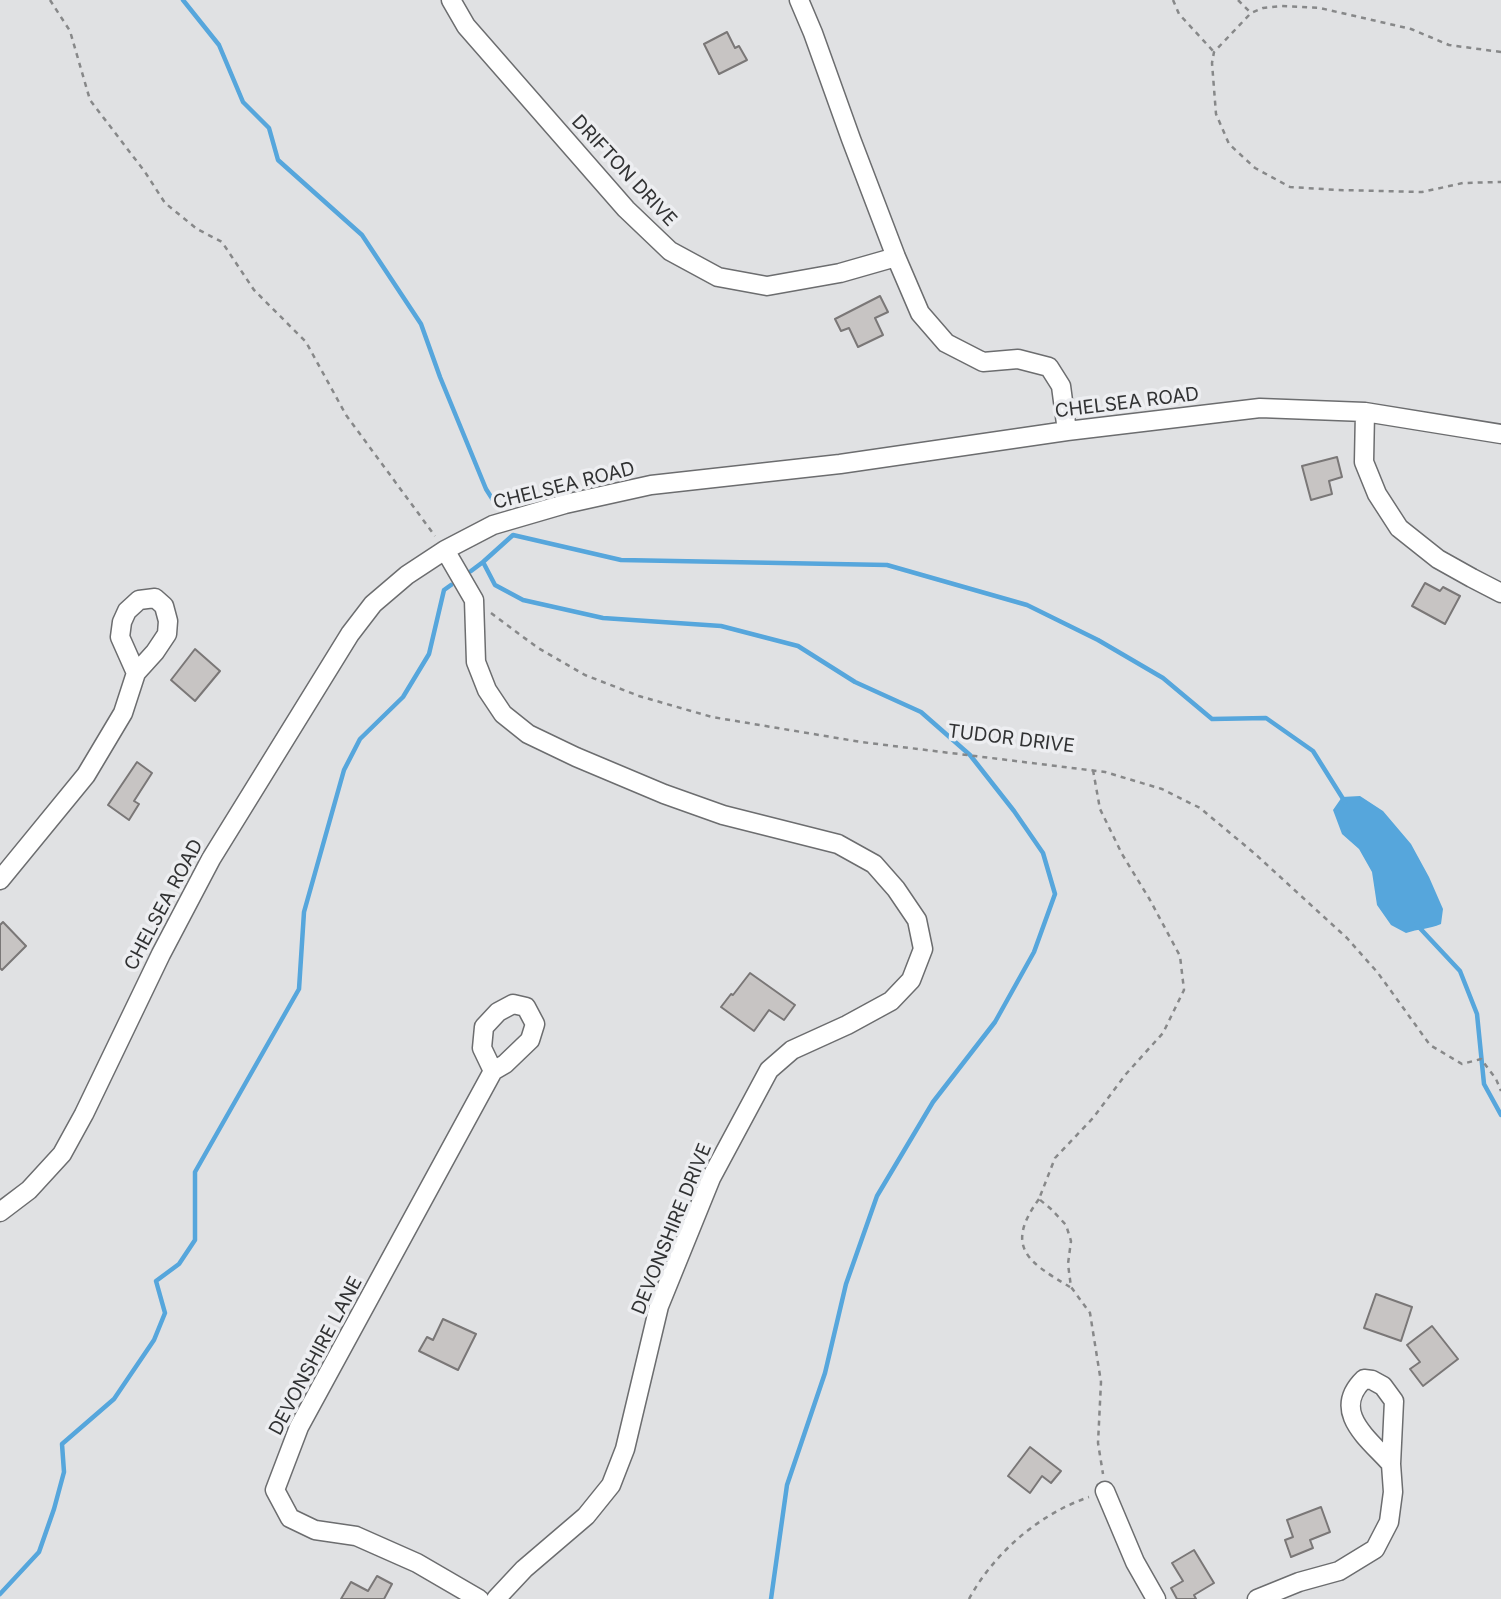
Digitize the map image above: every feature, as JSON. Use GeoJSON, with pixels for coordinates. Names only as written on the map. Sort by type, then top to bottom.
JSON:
{"type":"FeatureCollection","features":[{"type":"Feature","properties":{"kind":"street","name":"DRIFTON DRIVE"},"geometry":{"type":"LineString","coordinates":[[451,0],[467,26],[626,209],[670,251],[718,277],[767,286],[840,273],[896,257]]}},
{"type":"Feature","properties":{"kind":"street"},"geometry":{"type":"LineString","coordinates":[[799,0],[896,257],[920,313],[946,343],[983,362],[1018,359],[1049,366],[1061,386],[1067,431]]}},
{"type":"Feature","properties":{"kind":"street","name":"CHELSEA ROAD"},"geometry":{"type":"LineString","coordinates":[[0,1212],[29,1190],[62,1154],[211,859],[350,634],[373,604],[407,575],[445,550],[494,525],[565,504],[651,485],[840,464],[1067,431],[1261,408],[1365,412],[1501,434]]}},
{"type":"Feature","properties":{"kind":"street"},"geometry":{"type":"LineString","coordinates":[[1365,412],[1364,462],[1377,494],[1399,528],[1438,559],[1501,593]]}},
{"type":"Feature","properties":{"kind":"street"},"geometry":{"type":"LineString","coordinates":[[445,550],[474,600]]}},
{"type":"Feature","properties":{"kind":"street","name":"DEVONSHIRE DRIVE"},"geometry":{"type":"LineString","coordinates":[[474,600],[475,662],[487,690],[503,714],[528,734],[664,794],[723,815],[838,844],[874,864],[896,889],[917,920],[923,949],[911,980],[891,1001],[792,1050],[769,1070],[711,1178],[659,1306],[625,1449],[611,1485],[586,1516],[524,1569],[496,1599]]}},
{"type":"Feature","properties":{"kind":"street"},"geometry":{"type":"LineString","coordinates":[[0,880],[86,775],[123,713],[136,673]]}},
{"type":"Feature","properties":{"kind":"street","name":"DEVONSHIRE LANE"},"geometry":{"type":"LineString","coordinates":[[479,1599],[417,1563],[356,1536],[315,1530],[290,1518],[275,1490],[299,1427],[493,1070]]}},
{"type":"Feature","properties":{"kind":"street"},"geometry":{"type":"LineString","coordinates":[[1257,1599],[1299,1582],[1339,1571],[1374,1549],[1389,1522],[1393,1492],[1391,1464]]}},
{"type":"Feature","properties":{"kind":"street"},"geometry":{"type":"LineString","coordinates":[[1105,1491],[1135,1562],[1156,1599]]}},
{"type":"Feature","properties":{"kind":"path"},"geometry":{"type":"LineString","coordinates":[[50,0],[70,31],[90,100],[165,203],[197,229],[222,242],[254,290],[306,342],[346,415],[445,550]]}},
{"type":"Feature","properties":{"kind":"path"},"geometry":{"type":"LineString","coordinates":[[1173,0],[1179,14],[1214,52]]}},
{"type":"Feature","properties":{"kind":"path"},"geometry":{"type":"LineString","coordinates":[[1238,0],[1251,13]]}},
{"type":"Feature","properties":{"kind":"path"},"geometry":{"type":"LineString","coordinates":[[1501,52],[1449,45],[1411,29],[1320,8],[1282,6],[1263,8],[1251,13],[1214,52],[1212,63],[1216,114],[1229,144],[1255,169],[1290,187],[1422,192],[1463,183],[1501,182]]}},
{"type":"Feature","properties":{"kind":"path","name":"TUDOR DRIVE"},"geometry":{"type":"LineString","coordinates":[[474,600],[538,648],[585,675],[639,696],[712,717],[861,743],[1093,770],[1162,789],[1200,808],[1254,853],[1347,938],[1378,973],[1430,1045],[1462,1064],[1481,1059],[1496,1079],[1501,1091]]}},
{"type":"Feature","properties":{"kind":"path"},"geometry":{"type":"LineString","coordinates":[[969,1599],[998,1556],[1019,1539],[1048,1517],[1078,1501],[1105,1491],[1098,1443],[1101,1382],[1090,1313],[1071,1287],[1040,1269],[1027,1255],[1021,1241],[1028,1215],[1039,1199],[1055,1158],[1093,1118],[1126,1074],[1163,1033],[1184,990],[1180,956],[1122,854],[1100,809],[1093,770]]}},
{"type":"Feature","properties":{"kind":"path"},"geometry":{"type":"LineString","coordinates":[[1039,1199],[1066,1225],[1071,1241],[1068,1264],[1071,1287]]}},
{"type":"Feature","properties":{"kind":"water"},"geometry":{"type":"Polygon","coordinates":[[[1360,796],[1383,811],[1411,844],[1443,909],[1441,924],[1406,933],[1391,925],[1377,905],[1372,872],[1359,849],[1342,834],[1333,810],[1342,797],[1360,796]]]}},
{"type":"Feature","properties":{"kind":"building"},"geometry":{"type":"Polygon","coordinates":[[[727,32],[735,48],[739,46],[747,60],[719,74],[704,44],[727,32]]]}},
{"type":"Feature","properties":{"kind":"building"},"geometry":{"type":"Polygon","coordinates":[[[880,296],[888,312],[875,318],[883,335],[858,347],[849,328],[841,331],[835,319],[880,296]]]}},
{"type":"Feature","properties":{"kind":"building"},"geometry":{"type":"Polygon","coordinates":[[[1337,457],[1342,477],[1329,481],[1332,494],[1311,500],[1302,466],[1337,457]]]}},
{"type":"Feature","properties":{"kind":"building"},"geometry":{"type":"Polygon","coordinates":[[[1425,583],[1440,591],[1443,587],[1460,596],[1445,624],[1412,606],[1425,583]]]}},
{"type":"Feature","properties":{"kind":"building"},"geometry":{"type":"Polygon","coordinates":[[[195,649],[220,671],[195,701],[171,680],[195,649]]]}},
{"type":"Feature","properties":{"kind":"building"},"geometry":{"type":"Polygon","coordinates":[[[137,762],[152,773],[134,801],[139,804],[129,820],[108,805],[137,762]]]}},
{"type":"Feature","properties":{"kind":"building"},"geometry":{"type":"Polygon","coordinates":[[[3,922],[26,946],[2,970],[0,925],[3,922]]]}},
{"type":"Feature","properties":{"kind":"building"},"geometry":{"type":"Polygon","coordinates":[[[750,973],[795,1005],[784,1020],[769,1010],[754,1031],[721,1007],[750,973]]]}},
{"type":"Feature","properties":{"kind":"building"},"geometry":{"type":"Polygon","coordinates":[[[1376,1294],[1412,1307],[1401,1341],[1364,1328],[1376,1294]]]}},
{"type":"Feature","properties":{"kind":"building"},"geometry":{"type":"Polygon","coordinates":[[[443,1319],[476,1334],[458,1370],[419,1351],[427,1337],[433,1340],[443,1319]]]}},
{"type":"Feature","properties":{"kind":"building"},"geometry":{"type":"Polygon","coordinates":[[[1432,1326],[1458,1359],[1423,1386],[1410,1369],[1420,1362],[1407,1345],[1432,1326]]]}},
{"type":"Feature","properties":{"kind":"building"},"geometry":{"type":"Polygon","coordinates":[[[1030,1447],[1061,1471],[1051,1483],[1042,1476],[1030,1493],[1008,1476],[1030,1447]]]}},
{"type":"Feature","properties":{"kind":"building"},"geometry":{"type":"Polygon","coordinates":[[[1321,1507],[1330,1532],[1310,1540],[1313,1548],[1291,1557],[1285,1540],[1293,1537],[1287,1520],[1321,1507]]]}},
{"type":"Feature","properties":{"kind":"building"},"geometry":{"type":"Polygon","coordinates":[[[1194,1550],[1214,1583],[1194,1595],[1196,1599],[1177,1599],[1171,1588],[1183,1581],[1172,1563],[1194,1550]]]}},
{"type":"Feature","properties":{"kind":"building"},"geometry":{"type":"Polygon","coordinates":[[[377,1576],[392,1584],[384,1599],[341,1599],[351,1582],[368,1591],[377,1576]]]}},
{"type":"Feature","properties":{"kind":"waterway"},"geometry":{"type":"LineString","coordinates":[[183,0],[219,45],[243,102],[269,128],[278,160],[362,235],[421,324],[440,377],[493,500]]}},
{"type":"Feature","properties":{"kind":"waterway"},"geometry":{"type":"LineString","coordinates":[[771,1599],[787,1485],[825,1373],[846,1284],[877,1196],[933,1102],[995,1022],[1034,952],[1055,894],[1043,853],[1014,811],[970,755],[921,712],[855,682],[798,646],[721,626],[603,618],[523,600],[495,585],[483,562],[513,535],[621,560],[887,565],[1027,605],[1098,640],[1163,678],[1212,719],[1266,718],[1313,751],[1345,802]]}},
{"type":"Feature","properties":{"kind":"waterway"},"geometry":{"type":"LineString","coordinates":[[471,571],[483,562]]}},
{"type":"Feature","properties":{"kind":"waterway"},"geometry":{"type":"LineString","coordinates":[[0,1594],[39,1552],[64,1472],[62,1444],[114,1399],[154,1340],[165,1313],[156,1281],[179,1264],[195,1240],[195,1172],[299,989],[304,912],[344,770],[360,739],[403,697],[429,654],[444,590],[451,585]]}},
{"type":"Feature","properties":{"kind":"waterway"},"geometry":{"type":"LineString","coordinates":[[1416,924],[1460,971],[1477,1014],[1484,1084],[1501,1115]]}}]}
